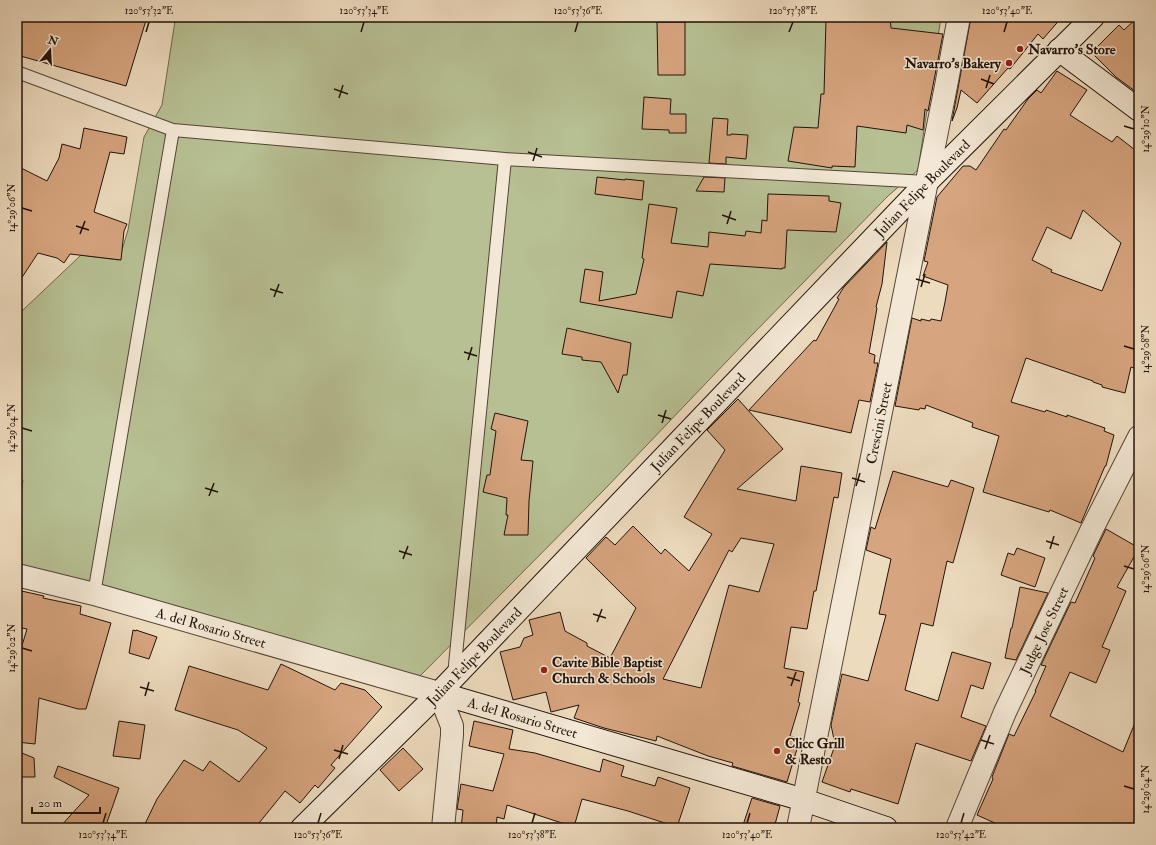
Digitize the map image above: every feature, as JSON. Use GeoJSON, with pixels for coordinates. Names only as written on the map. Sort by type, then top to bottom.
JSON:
{"type":"FeatureCollection","features":[{"type":"Feature","properties":{"kind":"street","name":"Crescini Street"},"geometry":{"type":"LineString","coordinates":[[798,828],[959,17]]}},
{"type":"Feature","properties":{"kind":"street","name":"Julian Felipe Boulevard"},"geometry":{"type":"LineString","coordinates":[[302,828],[439,693],[927,182],[1093,17]]}},
{"type":"Feature","properties":{"kind":"street"},"geometry":{"type":"LineString","coordinates":[[1059,50],[1139,110]]}},
{"type":"Feature","properties":{"kind":"street","name":"Judge Jose Street"},"geometry":{"type":"LineString","coordinates":[[957,828],[1005,712],[1092,529],[1139,437]]}},
{"type":"Feature","properties":{"kind":"street","name":"A. del Rosario Street"},"geometry":{"type":"LineString","coordinates":[[17,575],[94,594],[439,693],[804,800],[886,828]]}},
{"type":"Feature","properties":{"kind":"street"},"geometry":{"type":"LineString","coordinates":[[439,693],[452,726],[443,828]]}},
{"type":"Feature","properties":{"kind":"lane"},"geometry":{"type":"LineString","coordinates":[[17,72],[173,130],[505,159],[927,182]]}},
{"type":"Feature","properties":{"kind":"lane"},"geometry":{"type":"LineString","coordinates":[[94,594],[173,130]]}},
{"type":"Feature","properties":{"kind":"lane"},"geometry":{"type":"LineString","coordinates":[[454,677],[505,159]]}},
{"type":"Feature","properties":{"kind":"green space"},"geometry":{"type":"Polygon","coordinates":[[[178,17],[941,17],[918,170],[888,196],[750,337],[604,490],[419,677],[118,589],[17,566],[17,523],[23,480],[17,477],[17,320],[22,311],[81,255],[119,260],[128,230],[144,137],[162,105],[175,21],[178,17]]]}},
{"type":"Feature","properties":{"kind":"building"},"geometry":{"type":"Polygon","coordinates":[[[17,17],[147,17],[126,86],[17,55],[17,17]]]}},
{"type":"Feature","properties":{"kind":"building"},"geometry":{"type":"Polygon","coordinates":[[[890,17],[891,28],[943,34],[928,111],[925,109],[923,130],[907,125],[906,133],[857,126],[855,167],[832,166],[832,168],[788,161],[794,127],[818,128],[821,94],[824,94],[826,19],[861,20],[861,18],[890,17]]]}},
{"type":"Feature","properties":{"kind":"building"},"geometry":{"type":"Polygon","coordinates":[[[971,17],[1062,17],[1043,39],[1038,34],[1010,69],[1008,68],[977,103],[961,90],[952,121],[971,17]]]}},
{"type":"Feature","properties":{"kind":"building"},"geometry":{"type":"Polygon","coordinates":[[[1138,17],[1139,94],[1116,77],[1095,56],[1095,49],[1119,25],[1124,30],[1138,17]]]}},
{"type":"Feature","properties":{"kind":"building"},"geometry":{"type":"Polygon","coordinates":[[[657,22],[685,22],[685,75],[658,75],[657,22]]]}},
{"type":"Feature","properties":{"kind":"building"},"geometry":{"type":"Polygon","coordinates":[[[1057,71],[1087,90],[1070,115],[1112,142],[1117,136],[1139,153],[1139,370],[1131,367],[1125,393],[1102,387],[1102,385],[1093,381],[1026,358],[1011,402],[1045,412],[1046,410],[1067,417],[1067,415],[1105,428],[1104,431],[1114,435],[1106,466],[1081,523],[1050,510],[1049,512],[983,492],[999,436],[972,427],[973,423],[926,405],[925,409],[920,408],[919,410],[895,406],[912,318],[921,321],[921,319],[930,321],[931,319],[941,321],[945,302],[948,285],[923,276],[928,262],[924,261],[937,197],[963,166],[970,166],[976,170],[1004,129],[1006,130],[1028,99],[1037,90],[1041,93],[1057,71]],[[1083,210],[1071,239],[1047,227],[1032,260],[1052,270],[1051,272],[1102,291],[1121,243],[1083,210]]]}},
{"type":"Feature","properties":{"kind":"building"},"geometry":{"type":"Polygon","coordinates":[[[644,97],[671,99],[670,114],[686,114],[686,133],[669,133],[669,130],[642,129],[644,97]]]}},
{"type":"Feature","properties":{"kind":"building"},"geometry":{"type":"Polygon","coordinates":[[[713,118],[728,119],[727,135],[748,135],[746,159],[726,157],[726,164],[709,163],[713,118]]]}},
{"type":"Feature","properties":{"kind":"building"},"geometry":{"type":"Polygon","coordinates":[[[84,128],[127,137],[124,154],[110,152],[94,212],[127,224],[124,231],[121,260],[70,254],[64,263],[57,258],[38,253],[17,285],[17,166],[47,181],[59,158],[62,144],[80,149],[84,128]]]}},
{"type":"Feature","properties":{"kind":"building"},"geometry":{"type":"Polygon","coordinates":[[[597,177],[644,181],[642,200],[595,194],[597,177]]]}},
{"type":"Feature","properties":{"kind":"building"},"geometry":{"type":"Polygon","coordinates":[[[704,177],[725,178],[724,192],[696,191],[704,177]]]}},
{"type":"Feature","properties":{"kind":"building"},"geometry":{"type":"Polygon","coordinates":[[[768,194],[829,196],[829,201],[841,203],[836,232],[787,230],[785,268],[782,269],[710,264],[703,296],[677,291],[672,318],[580,302],[585,269],[603,272],[599,301],[636,294],[644,259],[642,258],[649,204],[677,208],[671,243],[708,247],[709,232],[745,236],[746,231],[761,233],[762,220],[767,221],[768,194]]]}},
{"type":"Feature","properties":{"kind":"building"},"geometry":{"type":"Polygon","coordinates":[[[887,242],[882,284],[876,307],[869,353],[875,355],[874,363],[878,363],[870,402],[859,400],[851,433],[749,410],[814,340],[816,341],[844,287],[887,242]]]}},
{"type":"Feature","properties":{"kind":"building"},"geometry":{"type":"Polygon","coordinates":[[[567,328],[631,343],[627,375],[623,375],[618,393],[601,362],[582,360],[582,357],[562,354],[567,328]]]}},
{"type":"Feature","properties":{"kind":"building"},"geometry":{"type":"Polygon","coordinates":[[[738,399],[783,449],[737,489],[796,501],[801,466],[842,473],[838,498],[834,497],[816,591],[814,591],[807,629],[791,627],[784,668],[804,672],[798,702],[800,703],[790,736],[800,739],[787,782],[732,766],[733,763],[708,756],[657,736],[656,741],[604,728],[574,718],[579,705],[551,712],[546,692],[513,700],[500,652],[520,647],[524,638],[533,635],[529,620],[560,612],[565,631],[587,643],[587,646],[610,658],[636,608],[586,558],[606,537],[615,545],[633,526],[661,554],[665,549],[689,571],[712,534],[684,517],[725,450],[707,430],[738,399]],[[741,538],[732,552],[729,550],[663,679],[701,688],[729,585],[759,592],[774,544],[741,538]]]}},
{"type":"Feature","properties":{"kind":"building"},"geometry":{"type":"Polygon","coordinates":[[[495,413],[528,421],[521,460],[533,461],[529,501],[528,535],[504,535],[508,515],[506,515],[507,498],[483,492],[487,475],[490,475],[496,431],[491,429],[495,413]]]}},
{"type":"Feature","properties":{"kind":"building"},"geometry":{"type":"Polygon","coordinates":[[[893,471],[948,487],[951,480],[974,488],[953,563],[947,561],[933,626],[921,623],[905,690],[938,701],[952,652],[991,663],[983,689],[971,685],[961,717],[986,726],[971,761],[916,743],[898,804],[851,789],[850,792],[822,782],[834,748],[836,749],[831,725],[842,674],[868,681],[886,615],[879,614],[891,559],[866,550],[871,527],[875,529],[893,471]]]}},
{"type":"Feature","properties":{"kind":"building"},"geometry":{"type":"Polygon","coordinates":[[[1106,529],[1139,548],[1117,587],[1126,591],[1102,647],[1110,650],[1096,683],[1070,672],[1050,716],[1123,752],[1139,713],[1139,828],[1006,828],[977,815],[993,779],[992,777],[1009,734],[1014,736],[1036,691],[1046,666],[1041,665],[1071,602],[1075,603],[1095,558],[1093,556],[1106,529]]]}},
{"type":"Feature","properties":{"kind":"building"},"geometry":{"type":"Polygon","coordinates":[[[1017,548],[1045,558],[1035,587],[1001,575],[1008,553],[1014,555],[1017,548]]]}},
{"type":"Feature","properties":{"kind":"building"},"geometry":{"type":"Polygon","coordinates":[[[1020,587],[1048,593],[1016,660],[1005,658],[1020,587]]]}},
{"type":"Feature","properties":{"kind":"building"},"geometry":{"type":"Polygon","coordinates":[[[17,590],[44,596],[43,598],[81,606],[80,614],[111,623],[86,709],[78,709],[39,698],[35,744],[17,742],[17,662],[27,629],[17,627],[17,590]]]}},
{"type":"Feature","properties":{"kind":"building"},"geometry":{"type":"Polygon","coordinates":[[[133,630],[157,637],[149,659],[129,653],[133,630]]]}},
{"type":"Feature","properties":{"kind":"building"},"geometry":{"type":"Polygon","coordinates":[[[281,664],[335,690],[341,683],[365,690],[382,707],[331,765],[335,768],[318,788],[315,785],[300,803],[285,791],[255,828],[143,828],[157,799],[184,760],[203,771],[210,761],[239,782],[267,748],[238,730],[175,710],[189,666],[268,690],[281,664]]]}},
{"type":"Feature","properties":{"kind":"building"},"geometry":{"type":"Polygon","coordinates":[[[119,721],[145,725],[140,759],[113,756],[119,721]]]}},
{"type":"Feature","properties":{"kind":"building"},"geometry":{"type":"Polygon","coordinates":[[[474,721],[513,730],[509,749],[535,753],[600,772],[603,759],[624,766],[621,776],[655,786],[658,777],[690,788],[677,827],[628,811],[582,799],[574,827],[507,805],[504,819],[497,817],[496,828],[461,828],[463,810],[457,809],[461,784],[493,791],[504,754],[469,746],[474,721]]]}},
{"type":"Feature","properties":{"kind":"building"},"geometry":{"type":"Polygon","coordinates":[[[403,748],[423,769],[399,791],[380,770],[403,748]]]}},
{"type":"Feature","properties":{"kind":"building"},"geometry":{"type":"Polygon","coordinates":[[[17,751],[34,758],[35,777],[17,777],[17,751]]]}},
{"type":"Feature","properties":{"kind":"building"},"geometry":{"type":"Polygon","coordinates":[[[58,766],[119,788],[105,828],[59,828],[89,795],[54,777],[58,766]]]}},
{"type":"Feature","properties":{"kind":"building"},"geometry":{"type":"Polygon","coordinates":[[[752,798],[780,806],[774,828],[742,828],[752,798]]]}},
{"type":"Feature","properties":{"kind":"place","name":"Navarro's Store"},"geometry":{"type":"Point","coordinates":[1020,49]}},
{"type":"Feature","properties":{"kind":"place","name":"Navarro's Bakery"},"geometry":{"type":"Point","coordinates":[1009,63]}},
{"type":"Feature","properties":{"kind":"place","name":"Cavite Bible Baptist Church & Schools"},"geometry":{"type":"Point","coordinates":[544,670]}},
{"type":"Feature","properties":{"kind":"place","name":"Clicc Grill & Resto"},"geometry":{"type":"Point","coordinates":[777,751]}}]}
